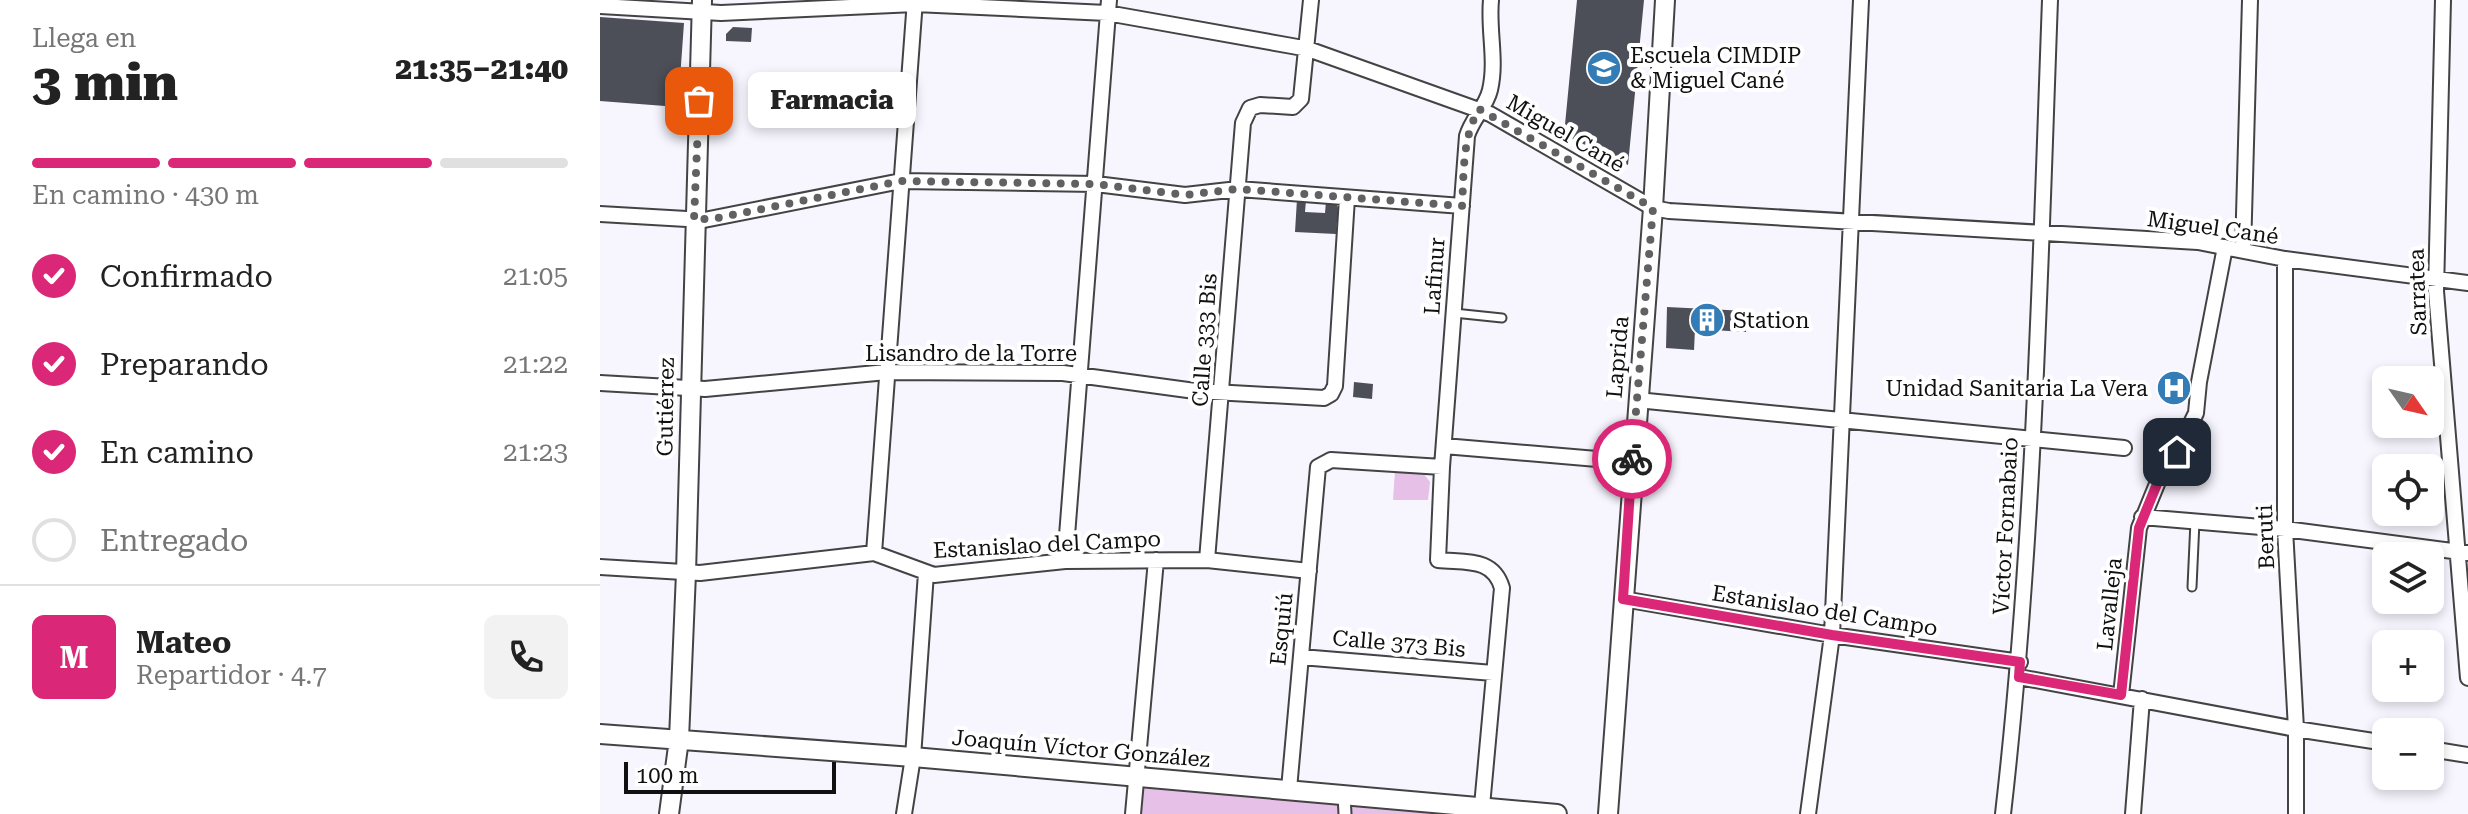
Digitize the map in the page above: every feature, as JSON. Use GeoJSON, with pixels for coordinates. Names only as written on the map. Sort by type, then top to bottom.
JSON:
{"type":"FeatureCollection","features":[{"type":"Feature","properties":{"kind":"street"},"geometry":{"type":"LineString","coordinates":[[1308,49],[1311,0]]}},
{"type":"Feature","properties":{"kind":"street","name":"Lafinur"},"geometry":{"type":"LineString","coordinates":[[1491,0],[1493,68],[1490,92],[1471,123],[1467,136],[1436,560],[1483,564],[1499,576],[1502,588],[1493,673]]}},
{"type":"Feature","properties":{"kind":"street","name":"Laprida"},"geometry":{"type":"LineString","coordinates":[[1608,814],[1653,208],[1665,0]]}},
{"type":"Feature","properties":{"kind":"street"},"geometry":{"type":"LineString","coordinates":[[1808,814],[1832,635],[1861,0]]}},
{"type":"Feature","properties":{"kind":"street","name":"Víctor Fornabaio"},"geometry":{"type":"LineString","coordinates":[[2003,814],[2019,669],[2050,0]]}},
{"type":"Feature","properties":{"kind":"street"},"geometry":{"type":"LineString","coordinates":[[2243,251],[2250,0]]}},
{"type":"Feature","properties":{"kind":"street","name":"Sarratea"},"geometry":{"type":"LineString","coordinates":[[2443,0],[2436,278],[2462,552],[2468,678]]}},
{"type":"Feature","properties":{"kind":"street"},"geometry":{"type":"LineString","coordinates":[[874,553],[915,2]]}},
{"type":"Feature","properties":{"kind":"street","name":"Miguel Cané"},"geometry":{"type":"LineString","coordinates":[[600,6],[702,6],[731,13],[915,2],[1108,6],[1308,49],[1479,109],[1653,208],[2198,242],[2285,259],[2468,283]]}},
{"type":"Feature","properties":{"kind":"street","name":"Gutiérrez"},"geometry":{"type":"LineString","coordinates":[[669,814],[679,739],[686,573],[702,6]]}},
{"type":"Feature","properties":{"kind":"street"},"geometry":{"type":"LineString","coordinates":[[1065,561],[1108,6]]}},
{"type":"Feature","properties":{"kind":"street","name":"Calle 333 Bis"},"geometry":{"type":"LineString","coordinates":[[1207,560],[1243,123],[1250,108],[1260,105],[1293,107],[1298,103],[1304,93],[1308,49]]}},
{"type":"Feature","properties":{"kind":"street"},"geometry":{"type":"LineString","coordinates":[[600,214],[694,220],[717,218],[901,181],[1096,184],[1185,195],[1238,189],[1462,206]]}},
{"type":"Feature","properties":{"kind":"street","name":"Lisandro de la Torre"},"geometry":{"type":"LineString","coordinates":[[600,383],[689,389],[887,372],[1078,374],[1223,392],[1324,398],[1331,394],[1335,386],[1347,198]]}},
{"type":"Feature","properties":{"kind":"street","name":"Lavalleja"},"geometry":{"type":"LineString","coordinates":[[2121,695],[2142,517],[2166,462],[2177,452],[2196,413],[2225,247]]}},
{"type":"Feature","properties":{"kind":"street","name":"Beruti"},"geometry":{"type":"LineString","coordinates":[[2285,259],[2285,529],[2296,729],[2296,814]]}},
{"type":"Feature","properties":{"kind":"street"},"geometry":{"type":"LineString","coordinates":[[1637,400],[2124,448]]}},
{"type":"Feature","properties":{"kind":"street"},"geometry":{"type":"LineString","coordinates":[[1444,446],[1632,462]]}},
{"type":"Feature","properties":{"kind":"street","name":"Esquiú"},"geometry":{"type":"LineString","coordinates":[[1289,789],[1317,473],[1323,462],[1331,460],[1442,467]]}},
{"type":"Feature","properties":{"kind":"street"},"geometry":{"type":"LineString","coordinates":[[2142,517],[2285,529],[2462,552]]}},
{"type":"Feature","properties":{"kind":"street","name":"Estanislao del Campo"},"geometry":{"type":"LineString","coordinates":[[600,567],[713,572],[874,553],[926,573],[943,575],[1065,561],[1156,560],[1207,560],[1309,571]]}},
{"type":"Feature","properties":{"kind":"street"},"geometry":{"type":"LineString","coordinates":[[1133,814],[1156,560]]}},
{"type":"Feature","properties":{"kind":"street"},"geometry":{"type":"LineString","coordinates":[[904,814],[913,757],[926,573]]}},
{"type":"Feature","properties":{"kind":"street","name":"Estanislao del Campo"},"geometry":{"type":"LineString","coordinates":[[1623,599],[2019,669],[2121,695],[2372,741]]}},
{"type":"Feature","properties":{"kind":"street","name":"Calle 373 Bis"},"geometry":{"type":"LineString","coordinates":[[1301,657],[1493,673]]}},
{"type":"Feature","properties":{"kind":"street"},"geometry":{"type":"LineString","coordinates":[[1482,806],[1493,673]]}},
{"type":"Feature","properties":{"kind":"street"},"geometry":{"type":"LineString","coordinates":[[2133,814],[2142,699]]}},
{"type":"Feature","properties":{"kind":"street","name":"Joaquín Víctor González"},"geometry":{"type":"LineString","coordinates":[[600,734],[913,757],[1557,814]]}},
{"type":"Feature","properties":{"kind":"street"},"geometry":{"type":"LineString","coordinates":[[2444,751],[2468,755]]}},
{"type":"Feature","properties":{"kind":"street"},"geometry":{"type":"LineString","coordinates":[[1344,794],[1345,814]]}},
{"type":"Feature","properties":{"kind":"lane"},"geometry":{"type":"LineString","coordinates":[[1454,313],[1502,318]]}},
{"type":"Feature","properties":{"kind":"lane"},"geometry":{"type":"LineString","coordinates":[[2192,587],[2195,521]]}},
{"type":"Feature","properties":{"kind":"shaded area"},"geometry":{"type":"Polygon","coordinates":[[[1395,471],[1424,474],[1430,482],[1428,500],[1393,500],[1395,471]]]}},
{"type":"Feature","properties":{"kind":"shaded area"},"geometry":{"type":"Polygon","coordinates":[[[1142,783],[1445,808],[1445,814],[1140,814],[1142,783]]]}},
{"type":"Feature","properties":{"kind":"building","name":"Escuela CIMDIP & Miguel Cané"},"geometry":{"type":"Polygon","coordinates":[[[1577,0],[1644,0],[1628,165],[1564,135],[1577,0]]]}},
{"type":"Feature","properties":{"kind":"building"},"geometry":{"type":"Polygon","coordinates":[[[600,17],[684,23],[678,107],[600,101],[600,17]]]}},
{"type":"Feature","properties":{"kind":"building"},"geometry":{"type":"Polygon","coordinates":[[[733,27],[752,28],[751,42],[726,41],[726,34],[733,27]]]}},
{"type":"Feature","properties":{"kind":"building"},"geometry":{"type":"Polygon","coordinates":[[[1297,199],[1306,200],[1305,212],[1325,213],[1326,201],[1335,201],[1338,208],[1336,234],[1295,232],[1297,199]]]}},
{"type":"Feature","properties":{"kind":"building","name":"Station"},"geometry":{"type":"Polygon","coordinates":[[[1667,307],[1747,311],[1746,332],[1695,329],[1694,350],[1666,348],[1667,307]]]}},
{"type":"Feature","properties":{"kind":"building"},"geometry":{"type":"Polygon","coordinates":[[[1354,382],[1373,384],[1372,399],[1353,397],[1354,382]]]}},
{"type":"Feature","properties":{"kind":"way so far"},"geometry":{"type":"LineString","coordinates":[[699,101],[694,220],[901,181],[1096,184],[1185,195],[1238,189],[1462,206],[1467,136],[1479,109],[1653,208],[1632,459]]}},
{"type":"Feature","properties":{"kind":"place","name":"Escuela CIMDIP & Miguel Cané"},"geometry":{"type":"Point","coordinates":[1604,68]}},
{"type":"Feature","properties":{"kind":"place","name":"Farmacia"},"geometry":{"type":"Point","coordinates":[699,101]}},
{"type":"Feature","properties":{"kind":"place","name":"Station"},"geometry":{"type":"Point","coordinates":[1707,320]}},
{"type":"Feature","properties":{"kind":"place","name":"Unidad Sanitaria La Vera"},"geometry":{"type":"Point","coordinates":[2174,388]}},
{"type":"Feature","properties":{"kind":"route"},"geometry":{"type":"LineString","coordinates":[[1632,459],[1623,599],[1832,635],[2020,662],[2019,677],[2121,695],[2139,528],[2166,462],[2177,452]]}}]}
